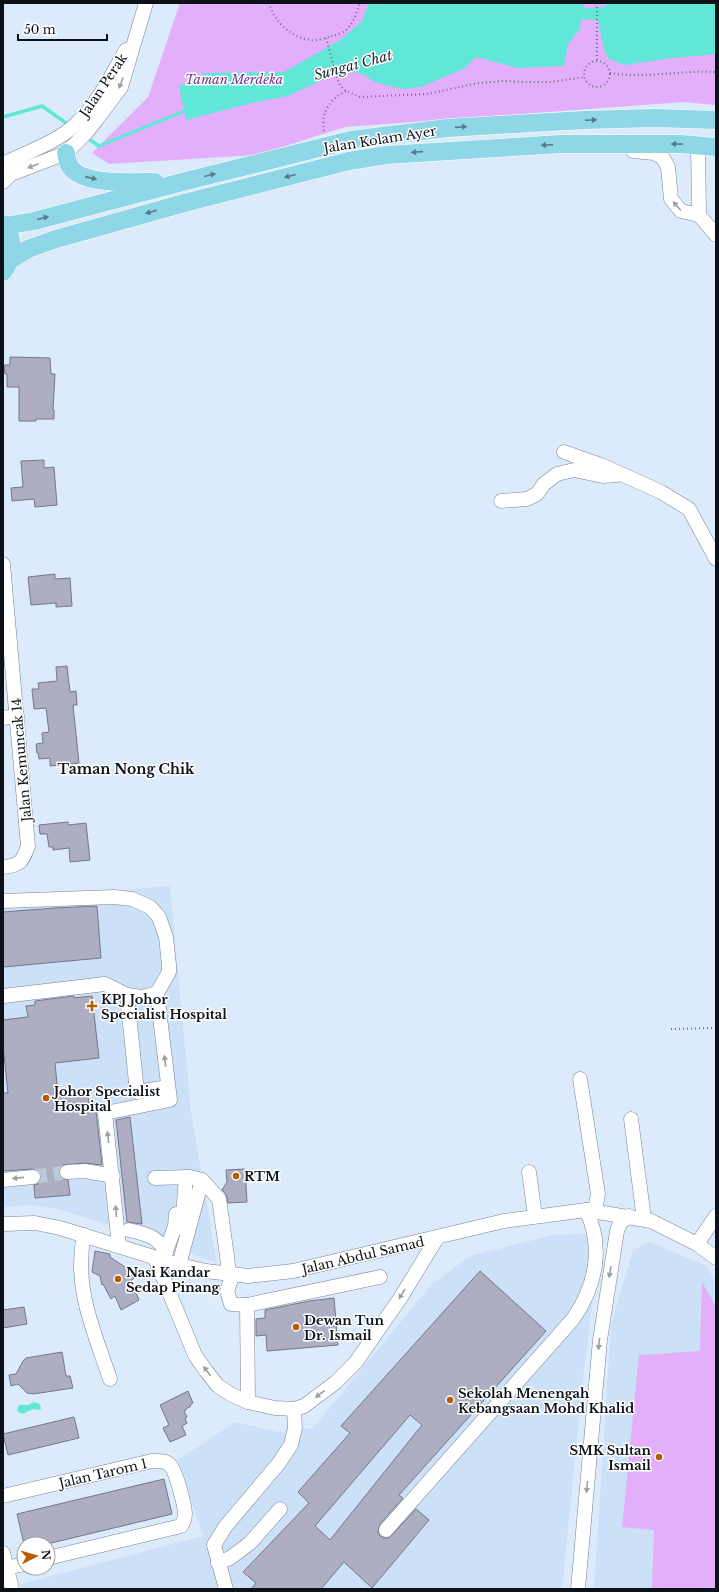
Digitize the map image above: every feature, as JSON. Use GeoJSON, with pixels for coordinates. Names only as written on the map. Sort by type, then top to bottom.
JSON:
{"type":"FeatureCollection","features":[{"type":"Feature","properties":{"kind":"main road","name":"Jalan Kolam Ayer"},"geometry":{"type":"LineString","coordinates":[[4,225],[34,221],[351,140],[447,128],[584,120],[654,118],[716,120]]}},
{"type":"Feature","properties":{"kind":"main road","name":"Jalan Kolam Ayer"},"geometry":{"type":"LineString","coordinates":[[6,266],[28,249],[56,239],[188,202],[349,161],[386,155],[422,152],[561,144],[681,144],[716,148]]}},
{"type":"Feature","properties":{"kind":"main road"},"geometry":{"type":"LineString","coordinates":[[65,146],[69,164],[73,170],[91,179],[131,182],[186,181]]}},
{"type":"Feature","properties":{"kind":"main road"},"geometry":{"type":"LineString","coordinates":[[4,225],[12,243],[6,266]]}},
{"type":"Feature","properties":{"kind":"street","name":"Jalan Perak"},"geometry":{"type":"LineString","coordinates":[[3,182],[11,174],[65,146],[121,87],[146,3]]}},
{"type":"Feature","properties":{"kind":"street"},"geometry":{"type":"LineString","coordinates":[[596,144],[614,149],[654,153],[663,158],[668,167],[671,199],[681,211],[699,215],[716,235]]}},
{"type":"Feature","properties":{"kind":"street"},"geometry":{"type":"LineString","coordinates":[[698,145],[699,215]]}},
{"type":"Feature","properties":{"kind":"street","name":"Jalan Perak"},"geometry":{"type":"LineString","coordinates":[[3,164],[65,146]]}},
{"type":"Feature","properties":{"kind":"street"},"geometry":{"type":"LineString","coordinates":[[564,452],[601,465],[661,492],[689,510],[716,559]]}},
{"type":"Feature","properties":{"kind":"street"},"geometry":{"type":"LineString","coordinates":[[501,501],[527,499],[537,494],[544,484],[557,474],[574,470],[603,476],[622,474]]}},
{"type":"Feature","properties":{"kind":"street","name":"Jalan Kemuncak 14"},"geometry":{"type":"LineString","coordinates":[[3,564],[10,717],[28,846],[23,859],[16,866],[3,867]]}},
{"type":"Feature","properties":{"kind":"street"},"geometry":{"type":"LineString","coordinates":[[3,901],[114,896],[132,899],[150,906],[159,917],[166,937],[169,972],[158,993],[170,1100],[105,1113],[120,1246]]}},
{"type":"Feature","properties":{"kind":"street"},"geometry":{"type":"LineString","coordinates":[[3,996],[105,984],[127,995],[142,997],[158,993]]}},
{"type":"Feature","properties":{"kind":"street"},"geometry":{"type":"LineString","coordinates":[[127,995],[137,1092],[168,1086]]}},
{"type":"Feature","properties":{"kind":"street"},"geometry":{"type":"LineString","coordinates":[[386,1530],[573,1319],[583,1304],[591,1284],[596,1264],[591,1211],[598,1194],[580,1078]]}},
{"type":"Feature","properties":{"kind":"street"},"geometry":{"type":"LineString","coordinates":[[631,1119],[644,1219]]}},
{"type":"Feature","properties":{"kind":"street"},"geometry":{"type":"LineString","coordinates":[[68,1172],[85,1171],[113,1176]]}},
{"type":"Feature","properties":{"kind":"street"},"geometry":{"type":"LineString","coordinates":[[530,1172],[535,1216]]}},
{"type":"Feature","properties":{"kind":"street"},"geometry":{"type":"LineString","coordinates":[[3,1180],[33,1177]]}},
{"type":"Feature","properties":{"kind":"street"},"geometry":{"type":"LineString","coordinates":[[166,1259],[182,1227],[183,1177]]}},
{"type":"Feature","properties":{"kind":"street"},"geometry":{"type":"LineString","coordinates":[[156,1178],[183,1177],[202,1180],[219,1199],[231,1274],[227,1291],[231,1304],[247,1305],[380,1277]]}},
{"type":"Feature","properties":{"kind":"street"},"geometry":{"type":"LineString","coordinates":[[166,1259],[202,1180]]}},
{"type":"Feature","properties":{"kind":"street","name":"Jalan Abdul Samad"},"geometry":{"type":"LineString","coordinates":[[3,1224],[35,1223],[60,1228],[206,1271],[248,1276],[293,1271],[504,1221],[535,1216],[591,1211],[629,1216],[651,1221],[697,1244],[716,1258]]}},
{"type":"Feature","properties":{"kind":"street"},"geometry":{"type":"LineString","coordinates":[[578,1589],[600,1340],[617,1231],[620,1223],[629,1216]]}},
{"type":"Feature","properties":{"kind":"street"},"geometry":{"type":"LineString","coordinates":[[697,1244],[715,1221]]}},
{"type":"Feature","properties":{"kind":"street"},"geometry":{"type":"LineString","coordinates":[[129,1230],[156,1239],[161,1243],[196,1354],[206,1371],[218,1386],[232,1395],[248,1402],[275,1408],[294,1409],[304,1406],[335,1383],[356,1362],[401,1297],[437,1238]]}},
{"type":"Feature","properties":{"kind":"street"},"geometry":{"type":"LineString","coordinates":[[84,1235],[81,1270],[85,1303],[110,1379]]}},
{"type":"Feature","properties":{"kind":"street"},"geometry":{"type":"LineString","coordinates":[[247,1305],[248,1402]]}},
{"type":"Feature","properties":{"kind":"street"},"geometry":{"type":"LineString","coordinates":[[226,1589],[214,1545],[226,1527],[279,1463],[291,1445],[295,1428],[294,1409]]}},
{"type":"Feature","properties":{"kind":"street","name":"Jalan Tarom 1"},"geometry":{"type":"LineString","coordinates":[[3,1496],[152,1461],[164,1461],[171,1466],[176,1477],[185,1512],[184,1521],[181,1526],[56,1556]]}},
{"type":"Feature","properties":{"kind":"street"},"geometry":{"type":"LineString","coordinates":[[218,1563],[230,1558],[250,1542],[280,1509]]}},
{"type":"Feature","properties":{"kind":"street"},"geometry":{"type":"LineString","coordinates":[[3,1553],[12,1589]]}},
{"type":"Feature","properties":{"kind":"street"},"geometry":{"type":"LineString","coordinates":[[7,1568],[16,1566]]}},
{"type":"Feature","properties":{"kind":"path"},"geometry":{"type":"LineString","coordinates":[[269,3],[272,12],[281,24],[295,35],[311,40],[326,38],[348,29],[360,3]]}},
{"type":"Feature","properties":{"kind":"path"},"geometry":{"type":"LineString","coordinates":[[597,4],[597,61]]}},
{"type":"Feature","properties":{"kind":"path"},"geometry":{"type":"LineString","coordinates":[[326,38],[339,84],[346,91],[360,97],[427,94],[479,83],[503,81],[551,82],[585,77]]}},
{"type":"Feature","properties":{"kind":"path"},"geometry":{"type":"LineString","coordinates":[[597,61],[604,63],[608,67],[610,73],[609,79],[605,84],[599,87],[588,83],[585,77],[586,68],[593,62],[597,61]]}},
{"type":"Feature","properties":{"kind":"path"},"geometry":{"type":"LineString","coordinates":[[610,73],[623,75],[696,71],[716,72]]}},
{"type":"Feature","properties":{"kind":"path"},"geometry":{"type":"LineString","coordinates":[[323,129],[324,113],[328,104],[336,96],[346,91]]}},
{"type":"Feature","properties":{"kind":"path"},"geometry":{"type":"LineString","coordinates":[[671,1029],[716,1028]]}},
{"type":"Feature","properties":{"kind":"shaded area","name":"KPJ Johor Specialist Hospital"},"geometry":{"type":"Polygon","coordinates":[[[170,886],[191,1112],[217,1263],[127,1231],[58,1209],[32,1205],[3,1207],[3,900],[170,886]]]}},
{"type":"Feature","properties":{"kind":"shaded area","name":"Sekolah Menengah Kebangsaan Mohd Khalid"},"geometry":{"type":"Polygon","coordinates":[[[601,1233],[583,1379],[562,1589],[22,1589],[21,1584],[203,1536],[178,1460],[235,1422],[279,1432],[313,1428],[431,1285],[470,1256],[553,1235],[601,1233]]]}},
{"type":"Feature","properties":{"kind":"shaded area","name":"SMK Sultan Ismail"},"geometry":{"type":"Polygon","coordinates":[[[649,1242],[707,1266],[716,1284],[716,1589],[594,1589],[611,1325],[633,1250],[649,1242]]]}},
{"type":"Feature","properties":{"kind":"green space","name":"Taman Merdeka"},"geometry":{"type":"Polygon","coordinates":[[[180,3],[716,3],[716,105],[684,102],[345,127],[257,155],[109,164],[92,153],[148,97],[180,3]]]}},
{"type":"Feature","properties":{"kind":"green space"},"geometry":{"type":"Polygon","coordinates":[[[702,1282],[716,1307],[716,1589],[652,1589],[654,1530],[622,1527],[639,1355],[700,1351],[702,1282]]]}},
{"type":"Feature","properties":{"kind":"water"},"geometry":{"type":"Polygon","coordinates":[[[369,3],[584,3],[583,7],[588,8],[605,7],[607,3],[716,3],[716,54],[664,59],[625,65],[609,59],[604,50],[598,20],[581,19],[580,29],[568,44],[564,66],[517,68],[476,57],[465,68],[421,87],[404,89],[388,86],[373,81],[363,74],[344,70],[288,96],[252,103],[186,120],[179,86],[205,73],[284,72],[342,39],[362,21],[369,3]]]}},
{"type":"Feature","properties":{"kind":"water"},"geometry":{"type":"Polygon","coordinates":[[[34,1402],[40,1404],[40,1410],[33,1409],[22,1414],[17,1410],[19,1405],[28,1405],[34,1402]]]}},
{"type":"Feature","properties":{"kind":"building"},"geometry":{"type":"Polygon","coordinates":[[[10,357],[50,358],[51,374],[55,374],[54,419],[19,421],[19,387],[7,387],[7,374],[5,374],[4,365],[10,365],[10,357]]]}},
{"type":"Feature","properties":{"kind":"building"},"geometry":{"type":"Polygon","coordinates":[[[44,460],[44,468],[54,467],[57,505],[35,507],[34,499],[12,501],[11,488],[23,487],[21,461],[44,460]]]}},
{"type":"Feature","properties":{"kind":"building"},"geometry":{"type":"Polygon","coordinates":[[[55,574],[55,579],[70,578],[72,606],[56,607],[56,603],[31,605],[28,577],[55,574]]]}},
{"type":"Feature","properties":{"kind":"building"},"geometry":{"type":"Polygon","coordinates":[[[67,666],[70,692],[76,691],[77,705],[73,705],[79,763],[50,766],[50,758],[39,759],[37,753],[36,744],[43,743],[42,733],[49,732],[46,708],[34,709],[32,689],[39,689],[38,683],[57,681],[56,667],[67,666]]]}},
{"type":"Feature","properties":{"kind":"building"},"geometry":{"type":"Polygon","coordinates":[[[68,822],[68,825],[86,823],[90,860],[70,862],[69,848],[53,850],[53,847],[49,847],[47,834],[40,834],[39,825],[68,822]]]}},
{"type":"Feature","properties":{"kind":"building"},"geometry":{"type":"Polygon","coordinates":[[[97,906],[101,958],[3,967],[3,912],[97,906]]]}},
{"type":"Feature","properties":{"kind":"building","name":"Johor Specialist Hospital"},"geometry":{"type":"Polygon","coordinates":[[[74,996],[74,998],[92,996],[99,1058],[55,1063],[58,1094],[87,1091],[89,1103],[95,1102],[102,1165],[85,1163],[63,1165],[59,1169],[59,1173],[63,1179],[68,1180],[70,1195],[35,1198],[34,1185],[38,1184],[41,1180],[40,1172],[32,1169],[3,1171],[3,1093],[8,1093],[3,1046],[3,1020],[28,1017],[26,1006],[35,1005],[35,1001],[74,996]]]}},
{"type":"Feature","properties":{"kind":"building"},"geometry":{"type":"Polygon","coordinates":[[[130,1117],[142,1224],[127,1222],[116,1120],[130,1117]]]}},
{"type":"Feature","properties":{"kind":"building","name":"RTM"},"geometry":{"type":"Polygon","coordinates":[[[245,1169],[247,1202],[228,1203],[226,1194],[222,1190],[227,1182],[226,1170],[245,1169]]]}},
{"type":"Feature","properties":{"kind":"building","name":"Nasi Kandar Sedap Pinang"},"geometry":{"type":"Polygon","coordinates":[[[95,1251],[110,1254],[110,1257],[128,1269],[127,1270],[134,1278],[131,1281],[139,1300],[121,1310],[115,1296],[111,1299],[103,1284],[102,1285],[100,1276],[92,1272],[95,1251]]]}},
{"type":"Feature","properties":{"kind":"building"},"geometry":{"type":"Polygon","coordinates":[[[480,1271],[546,1331],[399,1495],[403,1498],[380,1524],[378,1532],[380,1536],[389,1538],[416,1509],[429,1520],[372,1588],[344,1562],[321,1589],[251,1589],[256,1583],[243,1572],[309,1503],[298,1492],[350,1433],[341,1426],[480,1271]],[[410,1415],[315,1526],[330,1540],[422,1425],[410,1415]]]}},
{"type":"Feature","properties":{"kind":"building","name":"Dewan Tun Dr. Ismail"},"geometry":{"type":"Polygon","coordinates":[[[334,1298],[338,1345],[267,1351],[266,1335],[256,1336],[256,1319],[265,1318],[265,1310],[309,1301],[334,1298]]]}},
{"type":"Feature","properties":{"kind":"building"},"geometry":{"type":"Polygon","coordinates":[[[24,1307],[27,1324],[3,1328],[3,1310],[24,1307]]]}},
{"type":"Feature","properties":{"kind":"building"},"geometry":{"type":"Polygon","coordinates":[[[62,1352],[66,1376],[70,1376],[73,1388],[33,1394],[27,1393],[18,1384],[11,1386],[9,1375],[16,1374],[26,1358],[62,1352]]]}},
{"type":"Feature","properties":{"kind":"building"},"geometry":{"type":"Polygon","coordinates":[[[188,1391],[193,1403],[184,1411],[187,1417],[185,1418],[187,1423],[182,1426],[186,1435],[170,1442],[163,1428],[169,1425],[160,1405],[188,1391]]]}},
{"type":"Feature","properties":{"kind":"building"},"geometry":{"type":"Polygon","coordinates":[[[74,1417],[79,1438],[8,1455],[3,1434],[74,1417]]]}},
{"type":"Feature","properties":{"kind":"building"},"geometry":{"type":"Polygon","coordinates":[[[164,1479],[172,1514],[56,1542],[56,1536],[22,1536],[17,1514],[164,1479]]]}},
{"type":"Feature","properties":{"kind":"waterway","name":"Sungai Chat"},"geometry":{"type":"LineString","coordinates":[[3,117],[42,106],[69,125]]}},
{"type":"Feature","properties":{"kind":"waterway","name":"Sungai Chat"},"geometry":{"type":"LineString","coordinates":[[86,137],[99,146],[187,110]]}},
{"type":"Feature","properties":{"kind":"tunnel"},"geometry":{"type":"LineString","coordinates":[[33,1177],[67,1172]]}},
{"type":"Feature","properties":{"kind":"place","name":"KPJ Johor Specialist Hospital"},"geometry":{"type":"Point","coordinates":[92,1006]}},
{"type":"Feature","properties":{"kind":"place","name":"Johor Specialist Hospital"},"geometry":{"type":"Point","coordinates":[46,1098]}},
{"type":"Feature","properties":{"kind":"place","name":"RTM"},"geometry":{"type":"Point","coordinates":[236,1176]}},
{"type":"Feature","properties":{"kind":"place","name":"Nasi Kandar Sedap Pinang"},"geometry":{"type":"Point","coordinates":[118,1279]}},
{"type":"Feature","properties":{"kind":"place","name":"Dewan Tun Dr. Ismail"},"geometry":{"type":"Point","coordinates":[296,1327]}},
{"type":"Feature","properties":{"kind":"place","name":"Sekolah Menengah Kebangsaan Mohd Khalid"},"geometry":{"type":"Point","coordinates":[450,1400]}},
{"type":"Feature","properties":{"kind":"place","name":"SMK Sultan Ismail"},"geometry":{"type":"Point","coordinates":[659,1457]}},
{"type":"Feature","properties":{"kind":"district","name":"Taman Nong Chik"},"geometry":{"type":"Point","coordinates":[126,769]}}]}
